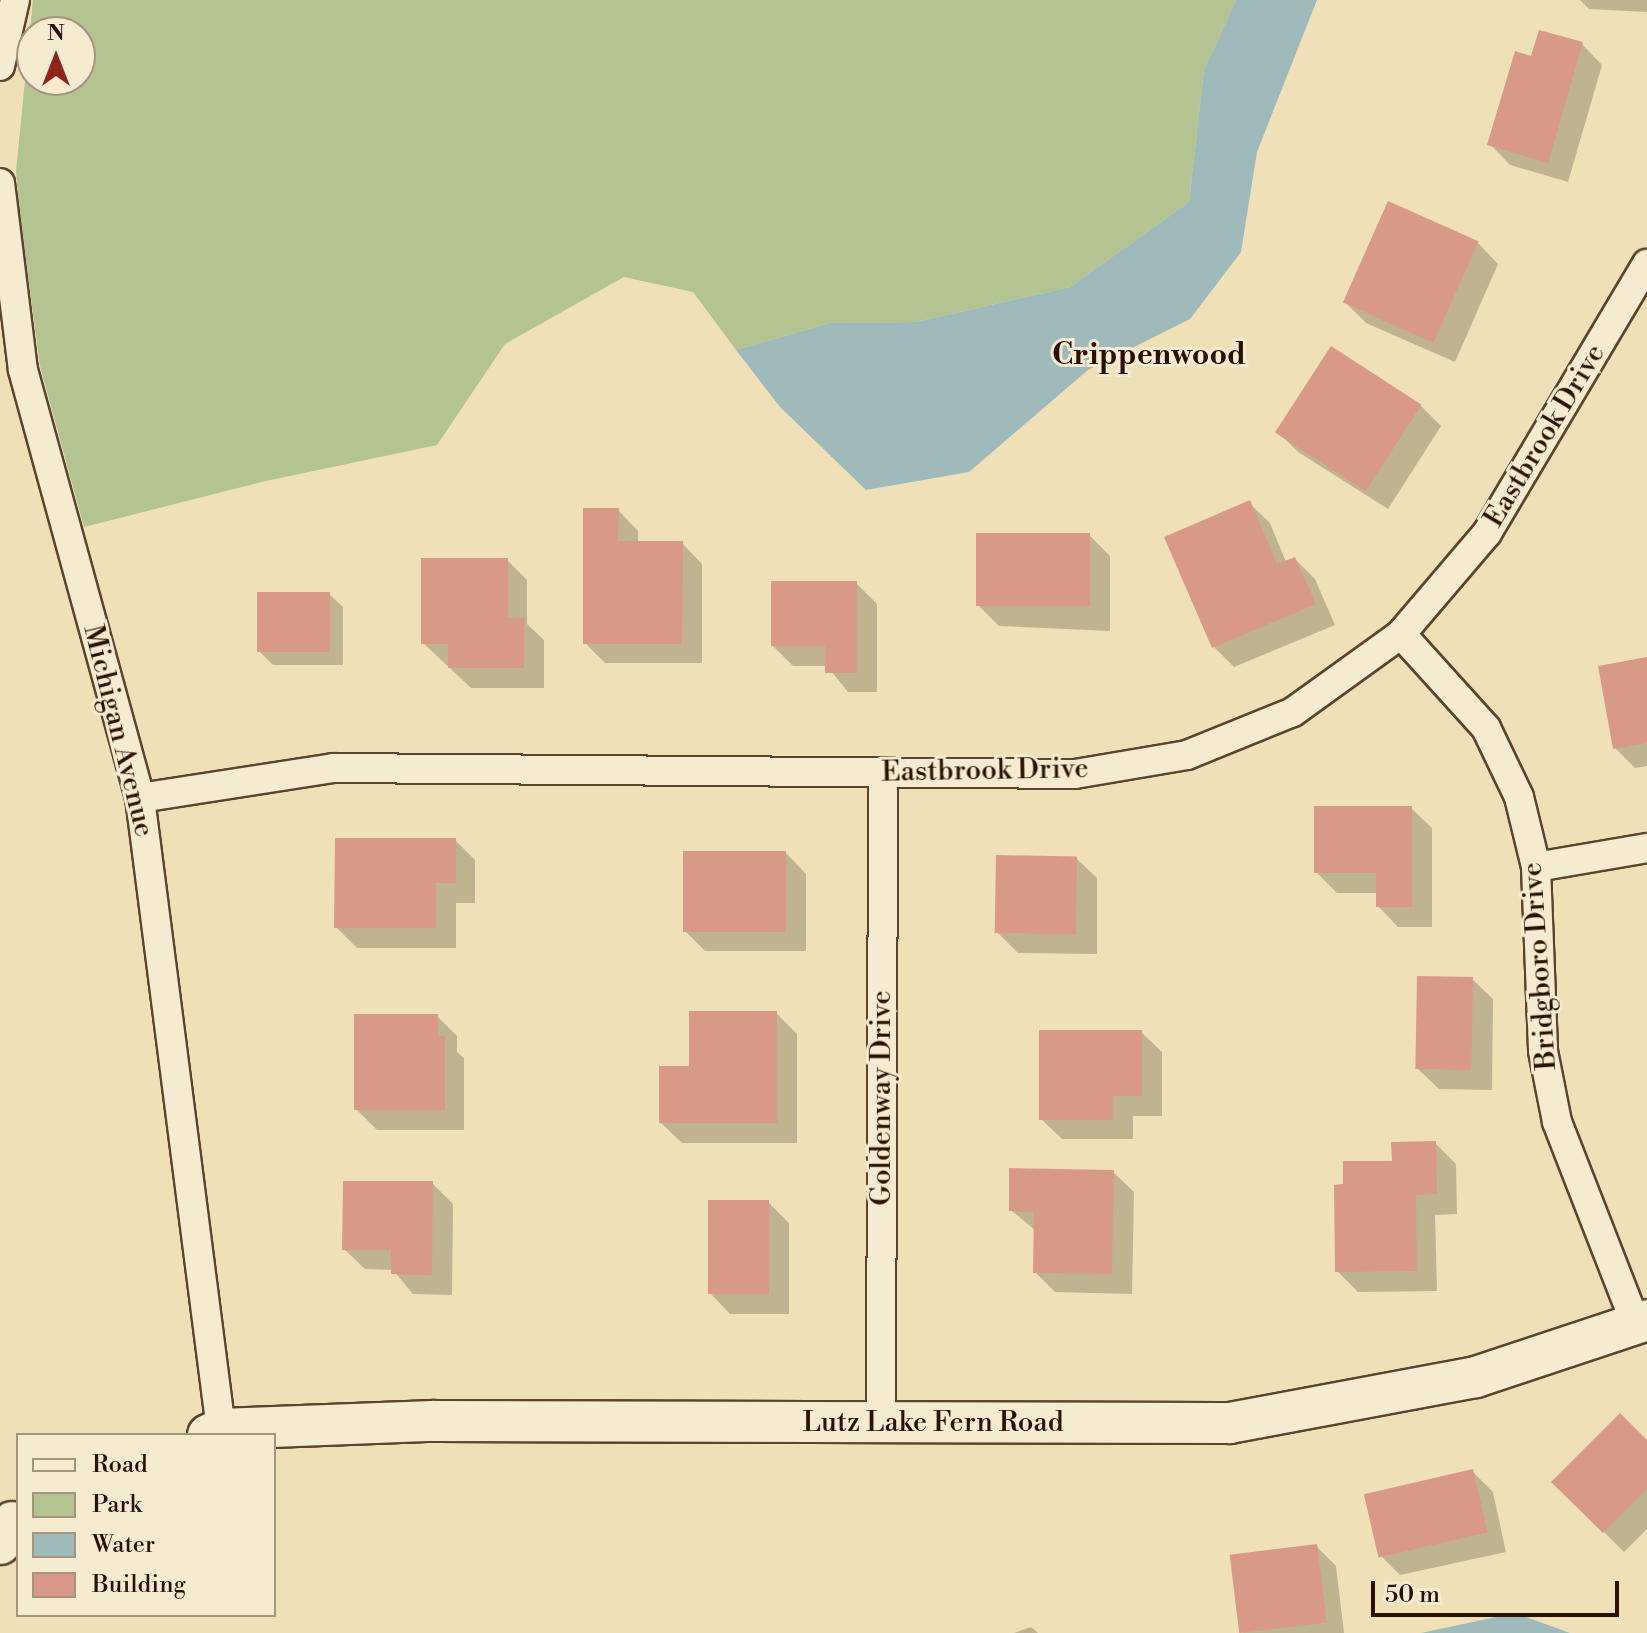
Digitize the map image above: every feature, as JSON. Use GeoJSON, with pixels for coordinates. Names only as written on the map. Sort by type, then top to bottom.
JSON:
{"type":"FeatureCollection","features":[{"type":"Feature","properties":{"kind":"main road","name":"Lutz Lake Fern Road"},"geometry":{"type":"LineString","coordinates":[[214,1432],[433,1421],[1230,1423],[1476,1377],[1641,1323]]}},
{"type":"Feature","properties":{"kind":"street"},"geometry":{"type":"LineString","coordinates":[[0,66],[15,0]]}},
{"type":"Feature","properties":{"kind":"street","name":"Michigan Avenue"},"geometry":{"type":"LineString","coordinates":[[0,183],[23,370],[140,798],[214,1432]]}},
{"type":"Feature","properties":{"kind":"street","name":"Eastbrook Drive"},"geometry":{"type":"LineString","coordinates":[[140,798],[333,768],[1075,774],[1187,755],[1293,712],[1401,634],[1487,533],[1647,264]]}},
{"type":"Feature","properties":{"kind":"street","name":"Bridgboro Drive"},"geometry":{"type":"LineString","coordinates":[[1401,634],[1486,728],[1519,797],[1536,867],[1543,1051],[1557,1122],[1641,1323]]}},
{"type":"Feature","properties":{"kind":"street","name":"Goldenway Drive"},"geometry":{"type":"LineString","coordinates":[[881,1423],[883,772]]}},
{"type":"Feature","properties":{"kind":"street"},"geometry":{"type":"LineString","coordinates":[[1536,867],[1647,848]]}},
{"type":"Feature","properties":{"kind":"green space"},"geometry":{"type":"Polygon","coordinates":[[[33,0],[1236,0],[1204,70],[1189,202],[1070,287],[916,322],[830,323],[736,350],[693,292],[624,277],[505,344],[437,445],[266,481],[84,527],[40,366],[16,171],[23,96],[96,96],[96,16],[31,16],[33,0]]]}},
{"type":"Feature","properties":{"kind":"water"},"geometry":{"type":"Polygon","coordinates":[[[1236,0],[1317,0],[1257,152],[1241,252],[1190,319],[1088,370],[969,472],[866,490],[780,407],[736,350],[830,323],[916,322],[1070,287],[1189,202],[1204,70],[1236,0]]]}},
{"type":"Feature","properties":{"kind":"water"},"geometry":{"type":"Polygon","coordinates":[[[1515,1613],[1570,1633],[1421,1633],[1496,1617],[1515,1613]]]}},
{"type":"Feature","properties":{"kind":"building"},"geometry":{"type":"Polygon","coordinates":[[[1539,30],[1583,42],[1548,163],[1487,145],[1515,51],[1531,56],[1539,30]]]}},
{"type":"Feature","properties":{"kind":"building"},"geometry":{"type":"Polygon","coordinates":[[[1388,201],[1478,241],[1433,343],[1343,302],[1388,201]]]}},
{"type":"Feature","properties":{"kind":"building"},"geometry":{"type":"Polygon","coordinates":[[[1331,346],[1422,405],[1365,491],[1275,432],[1331,346]]]}},
{"type":"Feature","properties":{"kind":"building"},"geometry":{"type":"Polygon","coordinates":[[[1250,500],[1277,564],[1295,557],[1316,604],[1212,648],[1164,537],[1250,500]]]}},
{"type":"Feature","properties":{"kind":"building"},"geometry":{"type":"Polygon","coordinates":[[[583,508],[619,508],[618,541],[683,541],[682,644],[583,644],[583,508]]]}},
{"type":"Feature","properties":{"kind":"building"},"geometry":{"type":"Polygon","coordinates":[[[976,533],[1090,533],[1090,606],[976,606],[976,533]]]}},
{"type":"Feature","properties":{"kind":"building"},"geometry":{"type":"Polygon","coordinates":[[[421,558],[508,558],[508,618],[524,618],[524,668],[448,668],[448,644],[421,644],[421,558]]]}},
{"type":"Feature","properties":{"kind":"building"},"geometry":{"type":"Polygon","coordinates":[[[771,581],[857,581],[857,673],[825,673],[825,646],[771,646],[771,581]]]}},
{"type":"Feature","properties":{"kind":"building"},"geometry":{"type":"Polygon","coordinates":[[[257,592],[330,592],[330,652],[257,652],[257,592]]]}},
{"type":"Feature","properties":{"kind":"building"},"geometry":{"type":"Polygon","coordinates":[[[1647,657],[1647,743],[1613,749],[1598,666],[1647,657]]]}},
{"type":"Feature","properties":{"kind":"building"},"geometry":{"type":"Polygon","coordinates":[[[1314,806],[1412,806],[1412,907],[1376,907],[1376,873],[1314,873],[1314,806]]]}},
{"type":"Feature","properties":{"kind":"building"},"geometry":{"type":"Polygon","coordinates":[[[335,838],[456,838],[456,883],[436,883],[436,928],[334,928],[335,838]]]}},
{"type":"Feature","properties":{"kind":"building"},"geometry":{"type":"Polygon","coordinates":[[[683,851],[786,851],[786,932],[683,932],[683,851]]]}},
{"type":"Feature","properties":{"kind":"building"},"geometry":{"type":"Polygon","coordinates":[[[996,855],[1077,856],[1076,934],[995,933],[996,855]]]}},
{"type":"Feature","properties":{"kind":"building"},"geometry":{"type":"Polygon","coordinates":[[[1417,976],[1473,977],[1471,1070],[1415,1069],[1417,976]]]}},
{"type":"Feature","properties":{"kind":"building"},"geometry":{"type":"Polygon","coordinates":[[[689,1011],[777,1011],[777,1123],[659,1123],[659,1066],[689,1066],[689,1011]]]}},
{"type":"Feature","properties":{"kind":"building"},"geometry":{"type":"Polygon","coordinates":[[[354,1014],[438,1014],[438,1036],[445,1036],[445,1110],[354,1110],[354,1014]]]}},
{"type":"Feature","properties":{"kind":"building"},"geometry":{"type":"Polygon","coordinates":[[[1039,1030],[1142,1030],[1142,1096],[1113,1096],[1113,1120],[1039,1120],[1039,1030]]]}},
{"type":"Feature","properties":{"kind":"building"},"geometry":{"type":"Polygon","coordinates":[[[1436,1141],[1437,1194],[1416,1195],[1417,1271],[1335,1272],[1334,1185],[1343,1184],[1343,1161],[1392,1161],[1391,1142],[1436,1141]]]}},
{"type":"Feature","properties":{"kind":"building"},"geometry":{"type":"Polygon","coordinates":[[[1009,1168],[1114,1170],[1112,1274],[1033,1273],[1034,1212],[1009,1211],[1009,1168]]]}},
{"type":"Feature","properties":{"kind":"building"},"geometry":{"type":"Polygon","coordinates":[[[343,1181],[433,1181],[432,1275],[391,1274],[391,1250],[342,1250],[343,1181]]]}},
{"type":"Feature","properties":{"kind":"building"},"geometry":{"type":"Polygon","coordinates":[[[708,1200],[769,1200],[769,1294],[708,1294],[708,1200]]]}},
{"type":"Feature","properties":{"kind":"building"},"geometry":{"type":"Polygon","coordinates":[[[1620,1413],[1647,1440],[1647,1489],[1603,1533],[1551,1482],[1620,1413]]]}},
{"type":"Feature","properties":{"kind":"building"},"geometry":{"type":"Polygon","coordinates":[[[1473,1469],[1488,1532],[1378,1558],[1364,1494],[1473,1469]]]}},
{"type":"Feature","properties":{"kind":"building"},"geometry":{"type":"Polygon","coordinates":[[[1317,1544],[1327,1622],[1239,1633],[1230,1555],[1317,1544]]]}},
{"type":"Feature","properties":{"kind":"district","name":"Crippenwood"},"geometry":{"type":"Point","coordinates":[1149,355]}}]}
